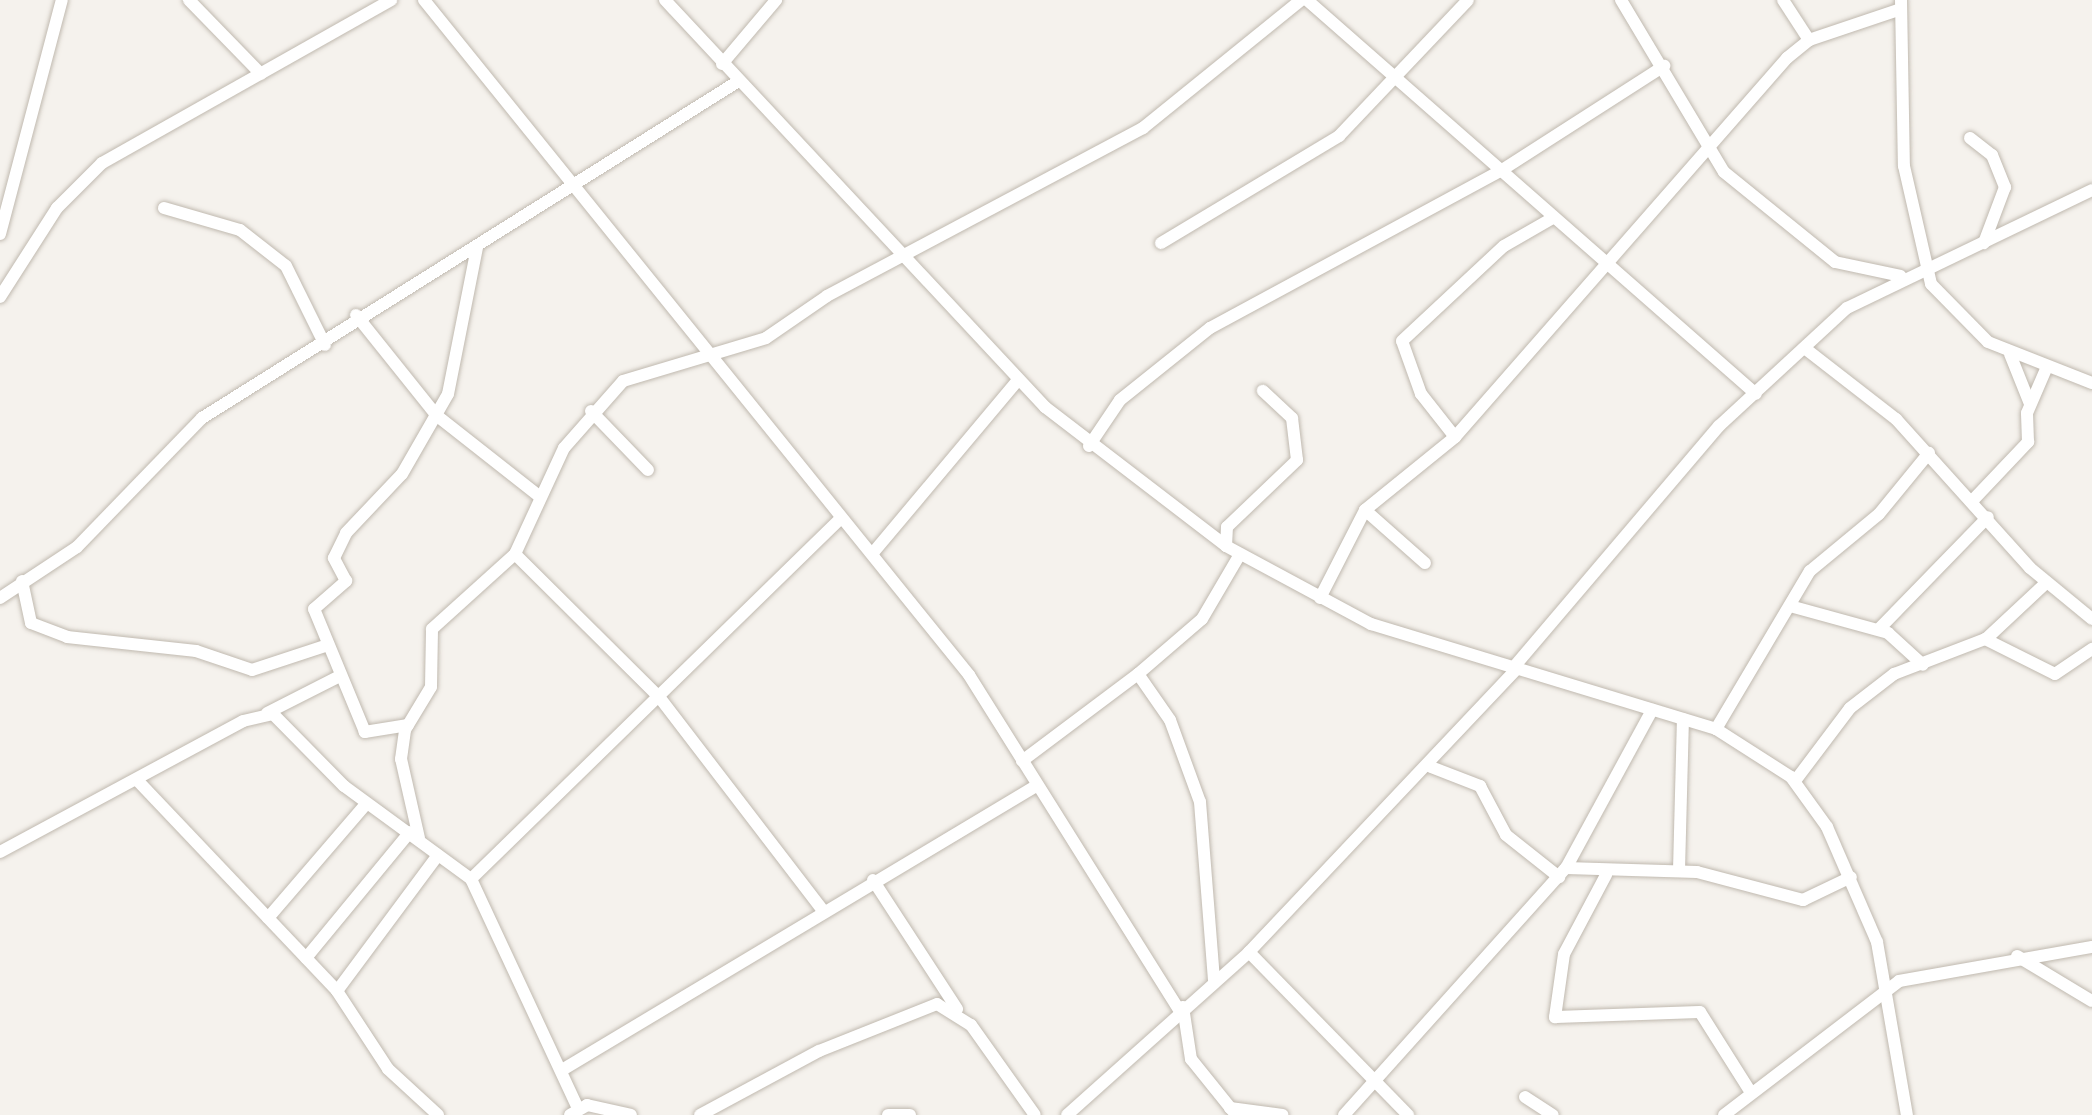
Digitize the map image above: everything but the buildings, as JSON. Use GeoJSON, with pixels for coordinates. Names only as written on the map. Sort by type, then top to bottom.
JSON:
{"type":"FeatureCollection","features":[{"type":"Feature","properties":{"kind":"street"},"geometry":{"type":"LineString","coordinates":[[0,234],[62,0]]}},
{"type":"Feature","properties":{"kind":"street"},"geometry":{"type":"LineString","coordinates":[[190,0],[261,74]]}},
{"type":"Feature","properties":{"kind":"street"},"geometry":{"type":"LineString","coordinates":[[0,297],[95,168],[391,0]]}},
{"type":"Feature","properties":{"kind":"street"},"geometry":{"type":"LineString","coordinates":[[424,0],[716,355],[841,518],[969,675],[1036,786],[1181,1008],[1191,1059],[1233,1112],[1283,1115]]}},
{"type":"Feature","properties":{"kind":"street"},"geometry":{"type":"LineString","coordinates":[[665,0],[737,82],[1018,380],[1089,446],[1240,556],[1320,598],[1515,668],[1716,730],[1795,781],[1851,877],[1890,986],[1894,1069],[1907,1115]]}},
{"type":"Feature","properties":{"kind":"street"},"geometry":{"type":"LineString","coordinates":[[722,64],[776,0]]}},
{"type":"Feature","properties":{"kind":"street"},"geometry":{"type":"LineString","coordinates":[[414,835],[402,766],[408,725],[431,687],[432,629],[515,554],[539,496],[591,411],[634,375],[766,338],[902,258],[1144,128],[1304,0],[1400,75],[1551,219],[1756,394]]}},
{"type":"Feature","properties":{"kind":"street"},"geometry":{"type":"LineString","coordinates":[[1161,243],[1298,167],[1400,75],[1468,0]]}},
{"type":"Feature","properties":{"kind":"street"},"geometry":{"type":"LineString","coordinates":[[1622,0],[1711,143],[1724,172],[1818,252],[1849,269],[1905,276],[1926,273],[2092,190]]}},
{"type":"Feature","properties":{"kind":"street"},"geometry":{"type":"LineString","coordinates":[[1783,0],[1809,40]]}},
{"type":"Feature","properties":{"kind":"street"},"geometry":{"type":"LineString","coordinates":[[1320,598],[1365,510],[1456,437],[1711,143],[1809,40],[1900,5],[1904,166],[1926,273],[1960,321],[2010,354],[2092,383]]}},
{"type":"Feature","properties":{"kind":"street"},"geometry":{"type":"LineString","coordinates":[[1089,446],[1120,400],[1210,328],[1502,170],[1664,66]]}},
{"type":"Feature","properties":{"kind":"street"},"geometry":{"type":"LineString","coordinates":[[0,598],[77,547],[184,431],[326,345],[356,315],[578,185],[737,82]]}},
{"type":"Feature","properties":{"kind":"street"},"geometry":{"type":"LineString","coordinates":[[1970,138],[1992,155],[2005,187],[1983,246]]}},
{"type":"Feature","properties":{"kind":"street"},"geometry":{"type":"LineString","coordinates":[[164,208],[240,230],[286,266],[326,345]]}},
{"type":"Feature","properties":{"kind":"street"},"geometry":{"type":"LineString","coordinates":[[1456,437],[1421,394],[1402,341],[1504,246],[1551,219]]}},
{"type":"Feature","properties":{"kind":"street"},"geometry":{"type":"LineString","coordinates":[[408,725],[394,720],[370,737],[340,676],[314,609],[348,577],[334,552],[402,474],[436,414],[458,355],[477,246]]}},
{"type":"Feature","properties":{"kind":"street"},"geometry":{"type":"LineString","coordinates":[[1067,1115],[1181,1008],[1249,952],[1431,768],[1756,394],[1858,299],[1905,276]]}},
{"type":"Feature","properties":{"kind":"street"},"geometry":{"type":"LineString","coordinates":[[356,315],[436,414],[539,496]]}},
{"type":"Feature","properties":{"kind":"street"},"geometry":{"type":"LineString","coordinates":[[1807,350],[1929,453],[2047,582],[2092,620]]}},
{"type":"Feature","properties":{"kind":"street"},"geometry":{"type":"LineString","coordinates":[[2010,354],[2030,404]]}},
{"type":"Feature","properties":{"kind":"street"},"geometry":{"type":"LineString","coordinates":[[1974,500],[2028,442],[2030,404],[2046,369]]}},
{"type":"Feature","properties":{"kind":"street"},"geometry":{"type":"LineString","coordinates":[[872,554],[1018,380]]}},
{"type":"Feature","properties":{"kind":"street"},"geometry":{"type":"LineString","coordinates":[[1226,546],[1227,527],[1298,460],[1292,418],[1263,391]]}},
{"type":"Feature","properties":{"kind":"street"},"geometry":{"type":"LineString","coordinates":[[591,411],[648,470]]}},
{"type":"Feature","properties":{"kind":"street"},"geometry":{"type":"LineString","coordinates":[[1716,730],[1810,572],[1879,514],[1929,453]]}},
{"type":"Feature","properties":{"kind":"street"},"geometry":{"type":"LineString","coordinates":[[1365,510],[1425,563]]}},
{"type":"Feature","properties":{"kind":"street"},"geometry":{"type":"LineString","coordinates":[[1879,630],[1988,517]]}},
{"type":"Feature","properties":{"kind":"street"},"geometry":{"type":"LineString","coordinates":[[471,879],[841,518]]}},
{"type":"Feature","properties":{"kind":"street"},"geometry":{"type":"LineString","coordinates":[[515,554],[659,697],[821,908]]}},
{"type":"Feature","properties":{"kind":"street"},"geometry":{"type":"LineString","coordinates":[[1022,761],[1138,674],[1202,619],[1240,556]]}},
{"type":"Feature","properties":{"kind":"street"},"geometry":{"type":"LineString","coordinates":[[22,581],[31,623],[67,637],[196,650],[252,670],[328,645]]}},
{"type":"Feature","properties":{"kind":"street"},"geometry":{"type":"LineString","coordinates":[[1795,781],[1857,701],[1923,665],[1986,639],[2047,582]]}},
{"type":"Feature","properties":{"kind":"street"},"geometry":{"type":"LineString","coordinates":[[1790,606],[1879,630],[1923,665]]}},
{"type":"Feature","properties":{"kind":"street"},"geometry":{"type":"LineString","coordinates":[[1986,639],[2055,674],[2092,649]]}},
{"type":"Feature","properties":{"kind":"street"},"geometry":{"type":"LineString","coordinates":[[1138,674],[1170,720],[1200,802],[1214,980]]}},
{"type":"Feature","properties":{"kind":"street"},"geometry":{"type":"LineString","coordinates":[[0,852],[340,676]]}},
{"type":"Feature","properties":{"kind":"street"},"geometry":{"type":"LineString","coordinates":[[1344,1115],[1562,873],[1652,710]]}},
{"type":"Feature","properties":{"kind":"street"},"geometry":{"type":"LineString","coordinates":[[267,713],[366,804],[471,879],[562,1070],[574,1112],[631,1115]]}},
{"type":"Feature","properties":{"kind":"street"},"geometry":{"type":"LineString","coordinates":[[1680,870],[1683,719]]}},
{"type":"Feature","properties":{"kind":"street"},"geometry":{"type":"LineString","coordinates":[[1431,768],[1480,786],[1506,835],[1562,873],[1606,875],[1680,870],[1803,900],[1851,877]]}},
{"type":"Feature","properties":{"kind":"street"},"geometry":{"type":"LineString","coordinates":[[137,780],[338,991],[388,1068],[438,1115]]}},
{"type":"Feature","properties":{"kind":"street"},"geometry":{"type":"LineString","coordinates":[[562,1070],[821,908],[1036,786]]}},
{"type":"Feature","properties":{"kind":"street"},"geometry":{"type":"LineString","coordinates":[[268,918],[366,804]]}},
{"type":"Feature","properties":{"kind":"street"},"geometry":{"type":"LineString","coordinates":[[306,958],[414,835]]}},
{"type":"Feature","properties":{"kind":"street"},"geometry":{"type":"LineString","coordinates":[[338,991],[438,856]]}},
{"type":"Feature","properties":{"kind":"street"},"geometry":{"type":"LineString","coordinates":[[1606,875],[1564,954],[1556,1017],[1700,1012],[1750,1090]]}},
{"type":"Feature","properties":{"kind":"street"},"geometry":{"type":"LineString","coordinates":[[873,880],[957,1009],[1034,1115]]}},
{"type":"Feature","properties":{"kind":"street"},"geometry":{"type":"LineString","coordinates":[[1728,1114],[1750,1090],[1890,986],[2013,955],[2092,947]]}},
{"type":"Feature","properties":{"kind":"street"},"geometry":{"type":"LineString","coordinates":[[1249,952],[1408,1115]]}},
{"type":"Feature","properties":{"kind":"street"},"geometry":{"type":"LineString","coordinates":[[2013,955],[2048,966],[2066,992],[2092,1000]]}},
{"type":"Feature","properties":{"kind":"street"},"geometry":{"type":"LineString","coordinates":[[700,1115],[920,1008],[957,1009]]}},
{"type":"Feature","properties":{"kind":"street"},"geometry":{"type":"LineString","coordinates":[[1526,1097],[1553,1115]]}},
{"type":"Feature","properties":{"kind":"street"},"geometry":{"type":"LineString","coordinates":[[888,1115],[910,1115]]}}]}
